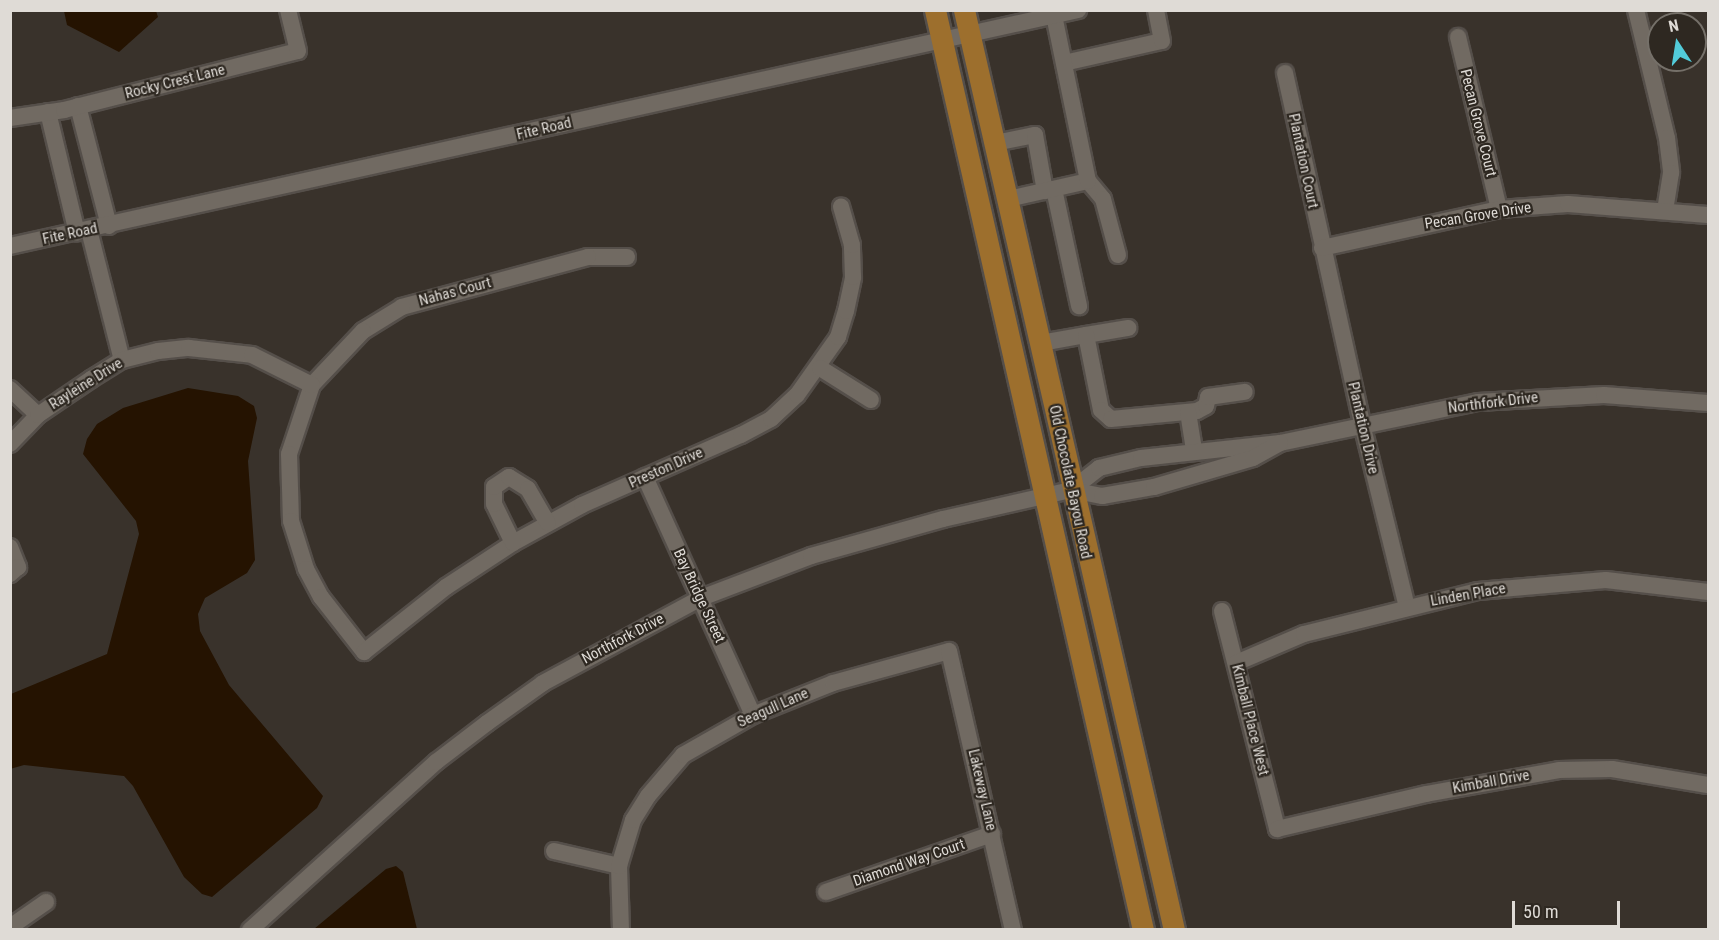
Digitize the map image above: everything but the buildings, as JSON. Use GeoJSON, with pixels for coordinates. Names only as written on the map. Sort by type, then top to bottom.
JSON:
{"type":"FeatureCollection","features":[{"type":"Feature","properties":{"kind":"main road","name":"Old Chocolate Bayou Road"},"geometry":{"type":"LineString","coordinates":[[935,10],[944,40],[1143,930]]}},
{"type":"Feature","properties":{"kind":"main road","name":"Old Chocolate Bayou Road"},"geometry":{"type":"LineString","coordinates":[[964,10],[1041,343],[1071,490],[1174,930]]}},
{"type":"Feature","properties":{"kind":"street","name":"Rocky Crest Lane"},"geometry":{"type":"LineString","coordinates":[[10,118],[78,106],[298,51],[288,10]]}},
{"type":"Feature","properties":{"kind":"street","name":"Fite Road"},"geometry":{"type":"LineString","coordinates":[[10,246],[110,226],[1078,10]]}},
{"type":"Feature","properties":{"kind":"street"},"geometry":{"type":"LineString","coordinates":[[1064,63],[1162,41],[1156,10]]}},
{"type":"Feature","properties":{"kind":"street"},"geometry":{"type":"LineString","coordinates":[[1636,10],[1667,138],[1671,173],[1665,210]]}},
{"type":"Feature","properties":{"kind":"street"},"geometry":{"type":"LineString","coordinates":[[1054,16],[1088,181],[1104,199],[1118,255]]}},
{"type":"Feature","properties":{"kind":"street","name":"Pecan Grove Court"},"geometry":{"type":"LineString","coordinates":[[1458,37],[1499,209]]}},
{"type":"Feature","properties":{"kind":"street","name":"Plantation Court"},"geometry":{"type":"LineString","coordinates":[[1285,73],[1322,248]]}},
{"type":"Feature","properties":{"kind":"street"},"geometry":{"type":"LineString","coordinates":[[78,106],[110,226]]}},
{"type":"Feature","properties":{"kind":"street"},"geometry":{"type":"LineString","coordinates":[[48,112],[122,360]]}},
{"type":"Feature","properties":{"kind":"street"},"geometry":{"type":"LineString","coordinates":[[995,143],[1035,135],[1079,306]]}},
{"type":"Feature","properties":{"kind":"street"},"geometry":{"type":"LineString","coordinates":[[1008,199],[1088,181]]}},
{"type":"Feature","properties":{"kind":"street","name":"Pecan Grove Drive"},"geometry":{"type":"LineString","coordinates":[[1322,248],[1499,209],[1568,204],[1708,215]]}},
{"type":"Feature","properties":{"kind":"street","name":"Preston Drive"},"geometry":{"type":"LineString","coordinates":[[312,385],[289,454],[291,521],[306,569],[321,597],[364,652],[446,587],[513,543],[548,523],[771,418],[820,368],[838,337],[853,277],[852,245],[841,207]]}},
{"type":"Feature","properties":{"kind":"street","name":"Plantation Drive"},"geometry":{"type":"LineString","coordinates":[[1322,248],[1407,607]]}},
{"type":"Feature","properties":{"kind":"street","name":"Nahas Court"},"geometry":{"type":"LineString","coordinates":[[312,385],[363,331],[402,307],[588,256],[627,257]]}},
{"type":"Feature","properties":{"kind":"street"},"geometry":{"type":"LineString","coordinates":[[1041,343],[1128,328]]}},
{"type":"Feature","properties":{"kind":"street"},"geometry":{"type":"LineString","coordinates":[[1086,335],[1101,410],[1111,419],[1184,412],[1206,406],[1208,397],[1245,392]]}},
{"type":"Feature","properties":{"kind":"street","name":"Rayleine Drive"},"geometry":{"type":"LineString","coordinates":[[11,443],[38,415],[122,360],[189,348],[222,350],[252,356],[312,385]]}},
{"type":"Feature","properties":{"kind":"street"},"geometry":{"type":"LineString","coordinates":[[820,368],[871,400]]}},
{"type":"Feature","properties":{"kind":"street"},"geometry":{"type":"LineString","coordinates":[[10,389],[38,415]]}},
{"type":"Feature","properties":{"kind":"street","name":"Northfork Drive"},"geometry":{"type":"LineString","coordinates":[[1071,490],[1099,468],[1190,452],[1280,443],[1362,424],[1478,402],[1542,396],[1635,396],[1708,403]]}},
{"type":"Feature","properties":{"kind":"street"},"geometry":{"type":"LineString","coordinates":[[1184,412],[1190,452]]}},
{"type":"Feature","properties":{"kind":"street","name":"Northfork Drive"},"geometry":{"type":"LineString","coordinates":[[250,930],[436,762],[487,723],[543,683],[701,598],[822,553],[1045,495],[1071,490],[1102,496],[1154,487],[1253,458],[1280,443]]}},
{"type":"Feature","properties":{"kind":"street"},"geometry":{"type":"LineString","coordinates":[[513,543],[494,504],[494,487],[509,477],[528,489],[548,523]]}},
{"type":"Feature","properties":{"kind":"street","name":"Bay Bridge Street"},"geometry":{"type":"LineString","coordinates":[[645,477],[753,715]]}},
{"type":"Feature","properties":{"kind":"street"},"geometry":{"type":"LineString","coordinates":[[10,548],[18,567],[10,574]]}},
{"type":"Feature","properties":{"kind":"street","name":"Linden Place"},"geometry":{"type":"LineString","coordinates":[[1236,663],[1304,634],[1478,591],[1606,580],[1708,592]]}},
{"type":"Feature","properties":{"kind":"street","name":"Kimball Place West"},"geometry":{"type":"LineString","coordinates":[[1222,611],[1277,829]]}},
{"type":"Feature","properties":{"kind":"street","name":"Seagull Lane"},"geometry":{"type":"LineString","coordinates":[[621,930],[619,866],[633,820],[648,796],[683,755],[753,715],[833,683],[948,651]]}},
{"type":"Feature","properties":{"kind":"street","name":"Lakeway Lane"},"geometry":{"type":"LineString","coordinates":[[948,651],[1013,930]]}},
{"type":"Feature","properties":{"kind":"street","name":"Kimball Drive"},"geometry":{"type":"LineString","coordinates":[[1277,829],[1426,794],[1558,770],[1612,769],[1708,784]]}},
{"type":"Feature","properties":{"kind":"street","name":"Diamond Way Court"},"geometry":{"type":"LineString","coordinates":[[826,892],[992,834]]}},
{"type":"Feature","properties":{"kind":"street"},"geometry":{"type":"LineString","coordinates":[[554,851],[619,866]]}},
{"type":"Feature","properties":{"kind":"street"},"geometry":{"type":"LineString","coordinates":[[10,927],[46,902]]}},
{"type":"Feature","properties":{"kind":"shaded area"},"geometry":{"type":"Polygon","coordinates":[[[64,11],[156,11],[158,17],[119,52],[67,25],[64,11]]]}},
{"type":"Feature","properties":{"kind":"shaded area"},"geometry":{"type":"Polygon","coordinates":[[[188,388],[238,396],[254,406],[257,418],[248,461],[255,560],[247,573],[205,598],[198,614],[200,631],[229,685],[323,796],[317,808],[212,897],[202,894],[184,877],[133,786],[124,776],[24,765],[10,769],[11,694],[107,654],[139,534],[136,521],[83,454],[87,439],[97,424],[123,408],[188,388]]]}},
{"type":"Feature","properties":{"kind":"shaded area"},"geometry":{"type":"Polygon","coordinates":[[[396,866],[403,872],[417,929],[314,929],[386,869],[396,866]]]}}]}
